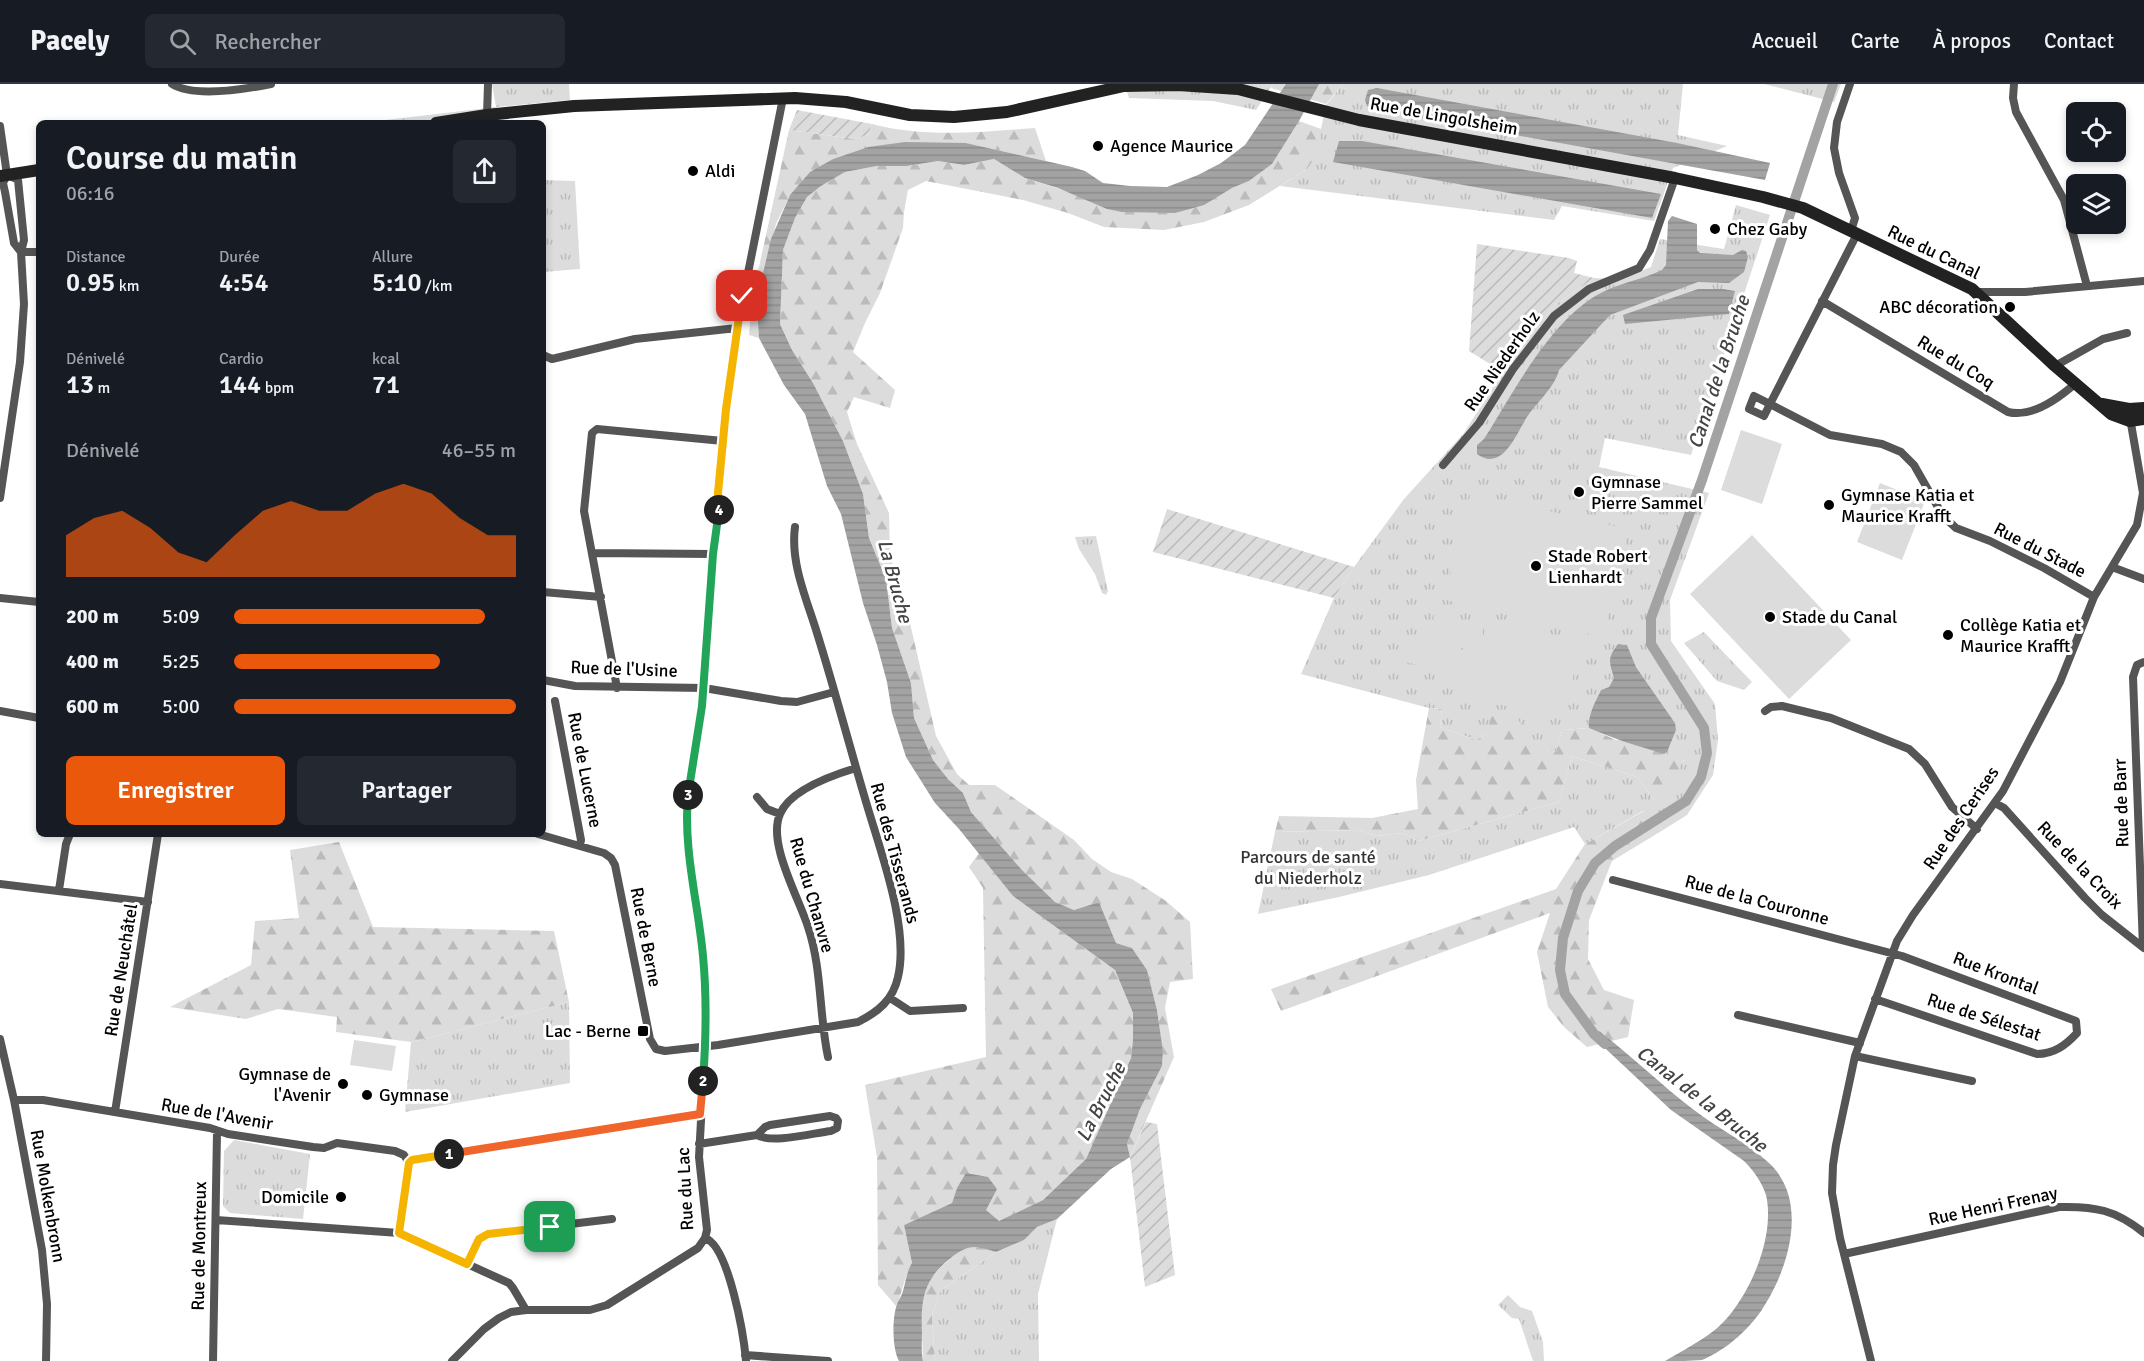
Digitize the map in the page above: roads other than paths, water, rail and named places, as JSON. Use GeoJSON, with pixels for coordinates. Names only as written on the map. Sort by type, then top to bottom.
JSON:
{"type":"FeatureCollection","features":[{"type":"Feature","properties":{"kind":"main road","name":"Rue de Lingolsheim"},"geometry":{"type":"LineString","coordinates":[[455,120],[604,105],[783,98],[829,100],[910,115],[954,117],[1007,112],[1102,90],[1137,85],[1222,87],[1257,92],[1321,110],[1401,128],[1557,154],[1781,202]]}},
{"type":"Feature","properties":{"kind":"main road"},"geometry":{"type":"LineString","coordinates":[[4,176],[36,171]]}},
{"type":"Feature","properties":{"kind":"main road","name":"Rue du Canal"},"geometry":{"type":"LineString","coordinates":[[1781,202],[1803,208],[1978,292],[2055,366],[2103,404],[2112,414],[2130,415]]}},
{"type":"Feature","properties":{"kind":"main road"},"geometry":{"type":"LineString","coordinates":[[2130,415],[2144,408]]}},
{"type":"Feature","properties":{"kind":"main road"},"geometry":{"type":"LineString","coordinates":[[2130,415],[2144,419]]}},
{"type":"Feature","properties":{"kind":"street"},"geometry":{"type":"LineString","coordinates":[[172,84],[196,91],[271,84]]}},
{"type":"Feature","properties":{"kind":"street"},"geometry":{"type":"LineString","coordinates":[[487,115],[488,84]]}},
{"type":"Feature","properties":{"kind":"street"},"geometry":{"type":"LineString","coordinates":[[1822,301],[1854,232],[1855,218],[1839,173],[1834,148],[1837,122],[1850,84]]}},
{"type":"Feature","properties":{"kind":"street"},"geometry":{"type":"LineString","coordinates":[[2014,84],[2013,98],[2016,112],[2064,200],[2086,286]]}},
{"type":"Feature","properties":{"kind":"street","name":"Rue du Lac"},"geometry":{"type":"LineString","coordinates":[[452,1361],[484,1329],[511,1312],[590,1310],[607,1305],[698,1248],[705,1238],[706,1216],[699,1172],[705,1047],[703,954],[689,862],[687,821],[690,778],[704,688],[713,554],[719,512],[718,493],[737,328],[783,98]]}},
{"type":"Feature","properties":{"kind":"street"},"geometry":{"type":"LineString","coordinates":[[0,126],[4,192],[14,243],[21,252]]}},
{"type":"Feature","properties":{"kind":"street"},"geometry":{"type":"LineString","coordinates":[[0,498],[21,348],[24,304],[21,252],[24,240],[18,180],[4,176]]}},
{"type":"Feature","properties":{"kind":"street","name":"Rue Niederholz"},"geometry":{"type":"LineString","coordinates":[[1443,465],[1479,423],[1513,369],[1554,316],[1589,289],[1643,265],[1675,178]]}},
{"type":"Feature","properties":{"kind":"street"},"geometry":{"type":"LineString","coordinates":[[21,252],[36,252]]}},
{"type":"Feature","properties":{"kind":"street"},"geometry":{"type":"LineString","coordinates":[[1978,292],[2014,292],[2144,281]]}},
{"type":"Feature","properties":{"kind":"street","name":"Rue du Coq"},"geometry":{"type":"LineString","coordinates":[[1822,301],[2008,412],[2018,414],[2034,411],[2076,383]]}},
{"type":"Feature","properties":{"kind":"street","name":"Rue du Stade"},"geometry":{"type":"LineString","coordinates":[[1822,301],[1770,404],[1830,435],[1882,444],[1901,452],[1914,465],[1943,516],[1956,528],[1990,541],[2044,568],[2094,597]]}},
{"type":"Feature","properties":{"kind":"street"},"geometry":{"type":"LineString","coordinates":[[546,356],[552,359],[634,339],[737,328]]}},
{"type":"Feature","properties":{"kind":"street"},"geometry":{"type":"LineString","coordinates":[[2055,366],[2103,339],[2127,333]]}},
{"type":"Feature","properties":{"kind":"street","name":"Rue des Cerises"},"geometry":{"type":"LineString","coordinates":[[1871,1361],[1833,1204],[1833,1165],[1855,1056],[1892,953],[1913,915],[1995,803],[2060,681],[2094,597],[2137,525],[2144,493],[2130,415]]}},
{"type":"Feature","properties":{"kind":"street"},"geometry":{"type":"LineString","coordinates":[[617,688],[584,511],[591,433],[597,429],[723,441]]}},
{"type":"Feature","properties":{"kind":"street","name":"Rue des Tisserands"},"geometry":{"type":"LineString","coordinates":[[795,527],[795,559],[898,918],[900,962],[898,978],[890,998]]}},
{"type":"Feature","properties":{"kind":"street"},"geometry":{"type":"LineString","coordinates":[[592,553],[713,554]]}},
{"type":"Feature","properties":{"kind":"street"},"geometry":{"type":"LineString","coordinates":[[2112,567],[2144,579]]}},
{"type":"Feature","properties":{"kind":"street"},"geometry":{"type":"LineString","coordinates":[[546,592],[601,597]]}},
{"type":"Feature","properties":{"kind":"street"},"geometry":{"type":"LineString","coordinates":[[0,598],[36,602]]}},
{"type":"Feature","properties":{"kind":"street","name":"Rue de Barr"},"geometry":{"type":"LineString","coordinates":[[2143,948],[2141,789],[2133,677],[2137,665],[2144,662]]}},
{"type":"Feature","properties":{"kind":"street","name":"Rue de l'Usine"},"geometry":{"type":"LineString","coordinates":[[546,681],[574,686],[704,688],[797,702],[834,692]]}},
{"type":"Feature","properties":{"kind":"street","name":"Rue de Lucerne"},"geometry":{"type":"LineString","coordinates":[[555,701],[581,840],[580,845]]}},
{"type":"Feature","properties":{"kind":"street"},"geometry":{"type":"LineString","coordinates":[[1765,711],[1771,707],[1782,706],[1831,718],[1909,749],[1925,764],[1952,807],[1977,829]]}},
{"type":"Feature","properties":{"kind":"street"},"geometry":{"type":"LineString","coordinates":[[0,711],[36,717]]}},
{"type":"Feature","properties":{"kind":"street"},"geometry":{"type":"LineString","coordinates":[[757,796],[767,809],[780,814],[788,802],[815,783],[856,768]]}},
{"type":"Feature","properties":{"kind":"street","name":"Rue de la Croix"},"geometry":{"type":"LineString","coordinates":[[1995,803],[2004,808],[2102,915],[2143,948]]}},
{"type":"Feature","properties":{"kind":"street","name":"Rue du Chanvre"},"geometry":{"type":"LineString","coordinates":[[780,814],[777,827],[778,844],[809,928],[817,969],[822,1028],[828,1057]]}},
{"type":"Feature","properties":{"kind":"street","name":"Rue de Berne"},"geometry":{"type":"LineString","coordinates":[[546,836],[604,853],[611,858],[615,866],[652,1045],[664,1051],[705,1047]]}},
{"type":"Feature","properties":{"kind":"street"},"geometry":{"type":"LineString","coordinates":[[59,890],[69,837]]}},
{"type":"Feature","properties":{"kind":"street","name":"Rue de Neuchâtel"},"geometry":{"type":"LineString","coordinates":[[115,1112],[158,837]]}},
{"type":"Feature","properties":{"kind":"street","name":"Rue de la Couronne"},"geometry":{"type":"LineString","coordinates":[[1613,880],[1892,953]]}},
{"type":"Feature","properties":{"kind":"street"},"geometry":{"type":"LineString","coordinates":[[0,884],[148,902]]}},
{"type":"Feature","properties":{"kind":"street","name":"Rue Krontal"},"geometry":{"type":"LineString","coordinates":[[1892,953],[2076,1021],[2077,1032]]}},
{"type":"Feature","properties":{"kind":"street"},"geometry":{"type":"LineString","coordinates":[[705,1047],[858,1022],[876,1013],[890,998],[910,1011],[963,1008]]}},
{"type":"Feature","properties":{"kind":"street","name":"Rue de Sélestat"},"geometry":{"type":"LineString","coordinates":[[1875,999],[2037,1054],[2049,1054],[2070,1041],[2077,1032]]}},
{"type":"Feature","properties":{"kind":"street"},"geometry":{"type":"LineString","coordinates":[[1738,1015],[1860,1042]]}},
{"type":"Feature","properties":{"kind":"street","name":"Rue Molkenbronn"},"geometry":{"type":"LineString","coordinates":[[0,1039],[14,1100],[42,1250],[47,1304],[46,1361]]}},
{"type":"Feature","properties":{"kind":"street"},"geometry":{"type":"LineString","coordinates":[[1855,1056],[1972,1081]]}},
{"type":"Feature","properties":{"kind":"street","name":"Rue de l'Avenir"},"geometry":{"type":"LineString","coordinates":[[14,1100],[43,1100],[313,1148],[324,1148],[337,1143],[395,1151],[404,1155],[409,1163]]}},
{"type":"Feature","properties":{"kind":"street"},"geometry":{"type":"LineString","coordinates":[[399,1233],[409,1163],[412,1160],[700,1114]]}},
{"type":"Feature","properties":{"kind":"street"},"geometry":{"type":"LineString","coordinates":[[699,1144],[757,1135],[763,1138],[775,1138],[831,1131],[837,1128],[838,1121],[830,1116],[770,1125],[757,1135]]}},
{"type":"Feature","properties":{"kind":"street","name":"Rue de Montreux"},"geometry":{"type":"LineString","coordinates":[[213,1361],[217,1132]]}},
{"type":"Feature","properties":{"kind":"street","name":"Rue Henri Frenay"},"geometry":{"type":"LineString","coordinates":[[1844,1254],[2060,1208],[2084,1207],[2107,1211],[2130,1221],[2144,1233]]}},
{"type":"Feature","properties":{"kind":"street"},"geometry":{"type":"LineString","coordinates":[[467,1264],[479,1239],[488,1234],[612,1219]]}},
{"type":"Feature","properties":{"kind":"street"},"geometry":{"type":"LineString","coordinates":[[216,1220],[399,1233],[509,1284],[526,1310]]}},
{"type":"Feature","properties":{"kind":"street"},"geometry":{"type":"LineString","coordinates":[[705,1238],[711,1240],[723,1261],[739,1316],[745,1358],[828,1361]]}},
{"type":"Feature","properties":{"kind":"waterway","name":"Canal de la Bruche"},"geometry":{"type":"LineString","coordinates":[[1605,1044],[1594,1034],[1565,994],[1560,970],[1563,938],[1578,891],[1595,863],[1615,846],[1686,801],[1701,777],[1707,753],[1704,728],[1651,644],[1651,618],[1702,480],[1833,84]]}},
{"type":"Feature","properties":{"kind":"place","name":"Agence Maurice"},"geometry":{"type":"Point","coordinates":[1098,146]}},
{"type":"Feature","properties":{"kind":"place","name":"Aldi"},"geometry":{"type":"Point","coordinates":[693,171]}},
{"type":"Feature","properties":{"kind":"place","name":"Chez Gaby"},"geometry":{"type":"Point","coordinates":[1715,229]}},
{"type":"Feature","properties":{"kind":"place","name":"ABC décoration"},"geometry":{"type":"Point","coordinates":[2010,307]}},
{"type":"Feature","properties":{"kind":"place","name":"Gymnase Pierre Sammel"},"geometry":{"type":"Point","coordinates":[1579,492]}},
{"type":"Feature","properties":{"kind":"place","name":"Gymnase Katia et Maurice Krafft"},"geometry":{"type":"Point","coordinates":[1829,505]}},
{"type":"Feature","properties":{"kind":"place","name":"Stade Robert Lienhardt"},"geometry":{"type":"Point","coordinates":[1536,566]}},
{"type":"Feature","properties":{"kind":"place","name":"Stade du Canal"},"geometry":{"type":"Point","coordinates":[1770,617]}},
{"type":"Feature","properties":{"kind":"place","name":"Collège Katia et Maurice Krafft"},"geometry":{"type":"Point","coordinates":[1948,635]}},
{"type":"Feature","properties":{"kind":"place","name":"Lac - Berne"},"geometry":{"type":"Point","coordinates":[643,1031]}},
{"type":"Feature","properties":{"kind":"place","name":"Gymnase de l'Avenir"},"geometry":{"type":"Point","coordinates":[343,1084]}},
{"type":"Feature","properties":{"kind":"place","name":"Gymnase"},"geometry":{"type":"Point","coordinates":[367,1095]}},
{"type":"Feature","properties":{"kind":"place","name":"Domicile"},"geometry":{"type":"Point","coordinates":[341,1197]}},
{"type":"Feature","properties":{"kind":"water label","name":"La Bruche"},"geometry":{"type":"Point","coordinates":[895,581]}},
{"type":"Feature","properties":{"kind":"water label","name":"La Bruche"},"geometry":{"type":"Point","coordinates":[1101,1102]}},
{"type":"Feature","properties":{"kind":"park label","name":"Parcours de santé du Niederholz"},"geometry":{"type":"Point","coordinates":[1308,867]}}]}
